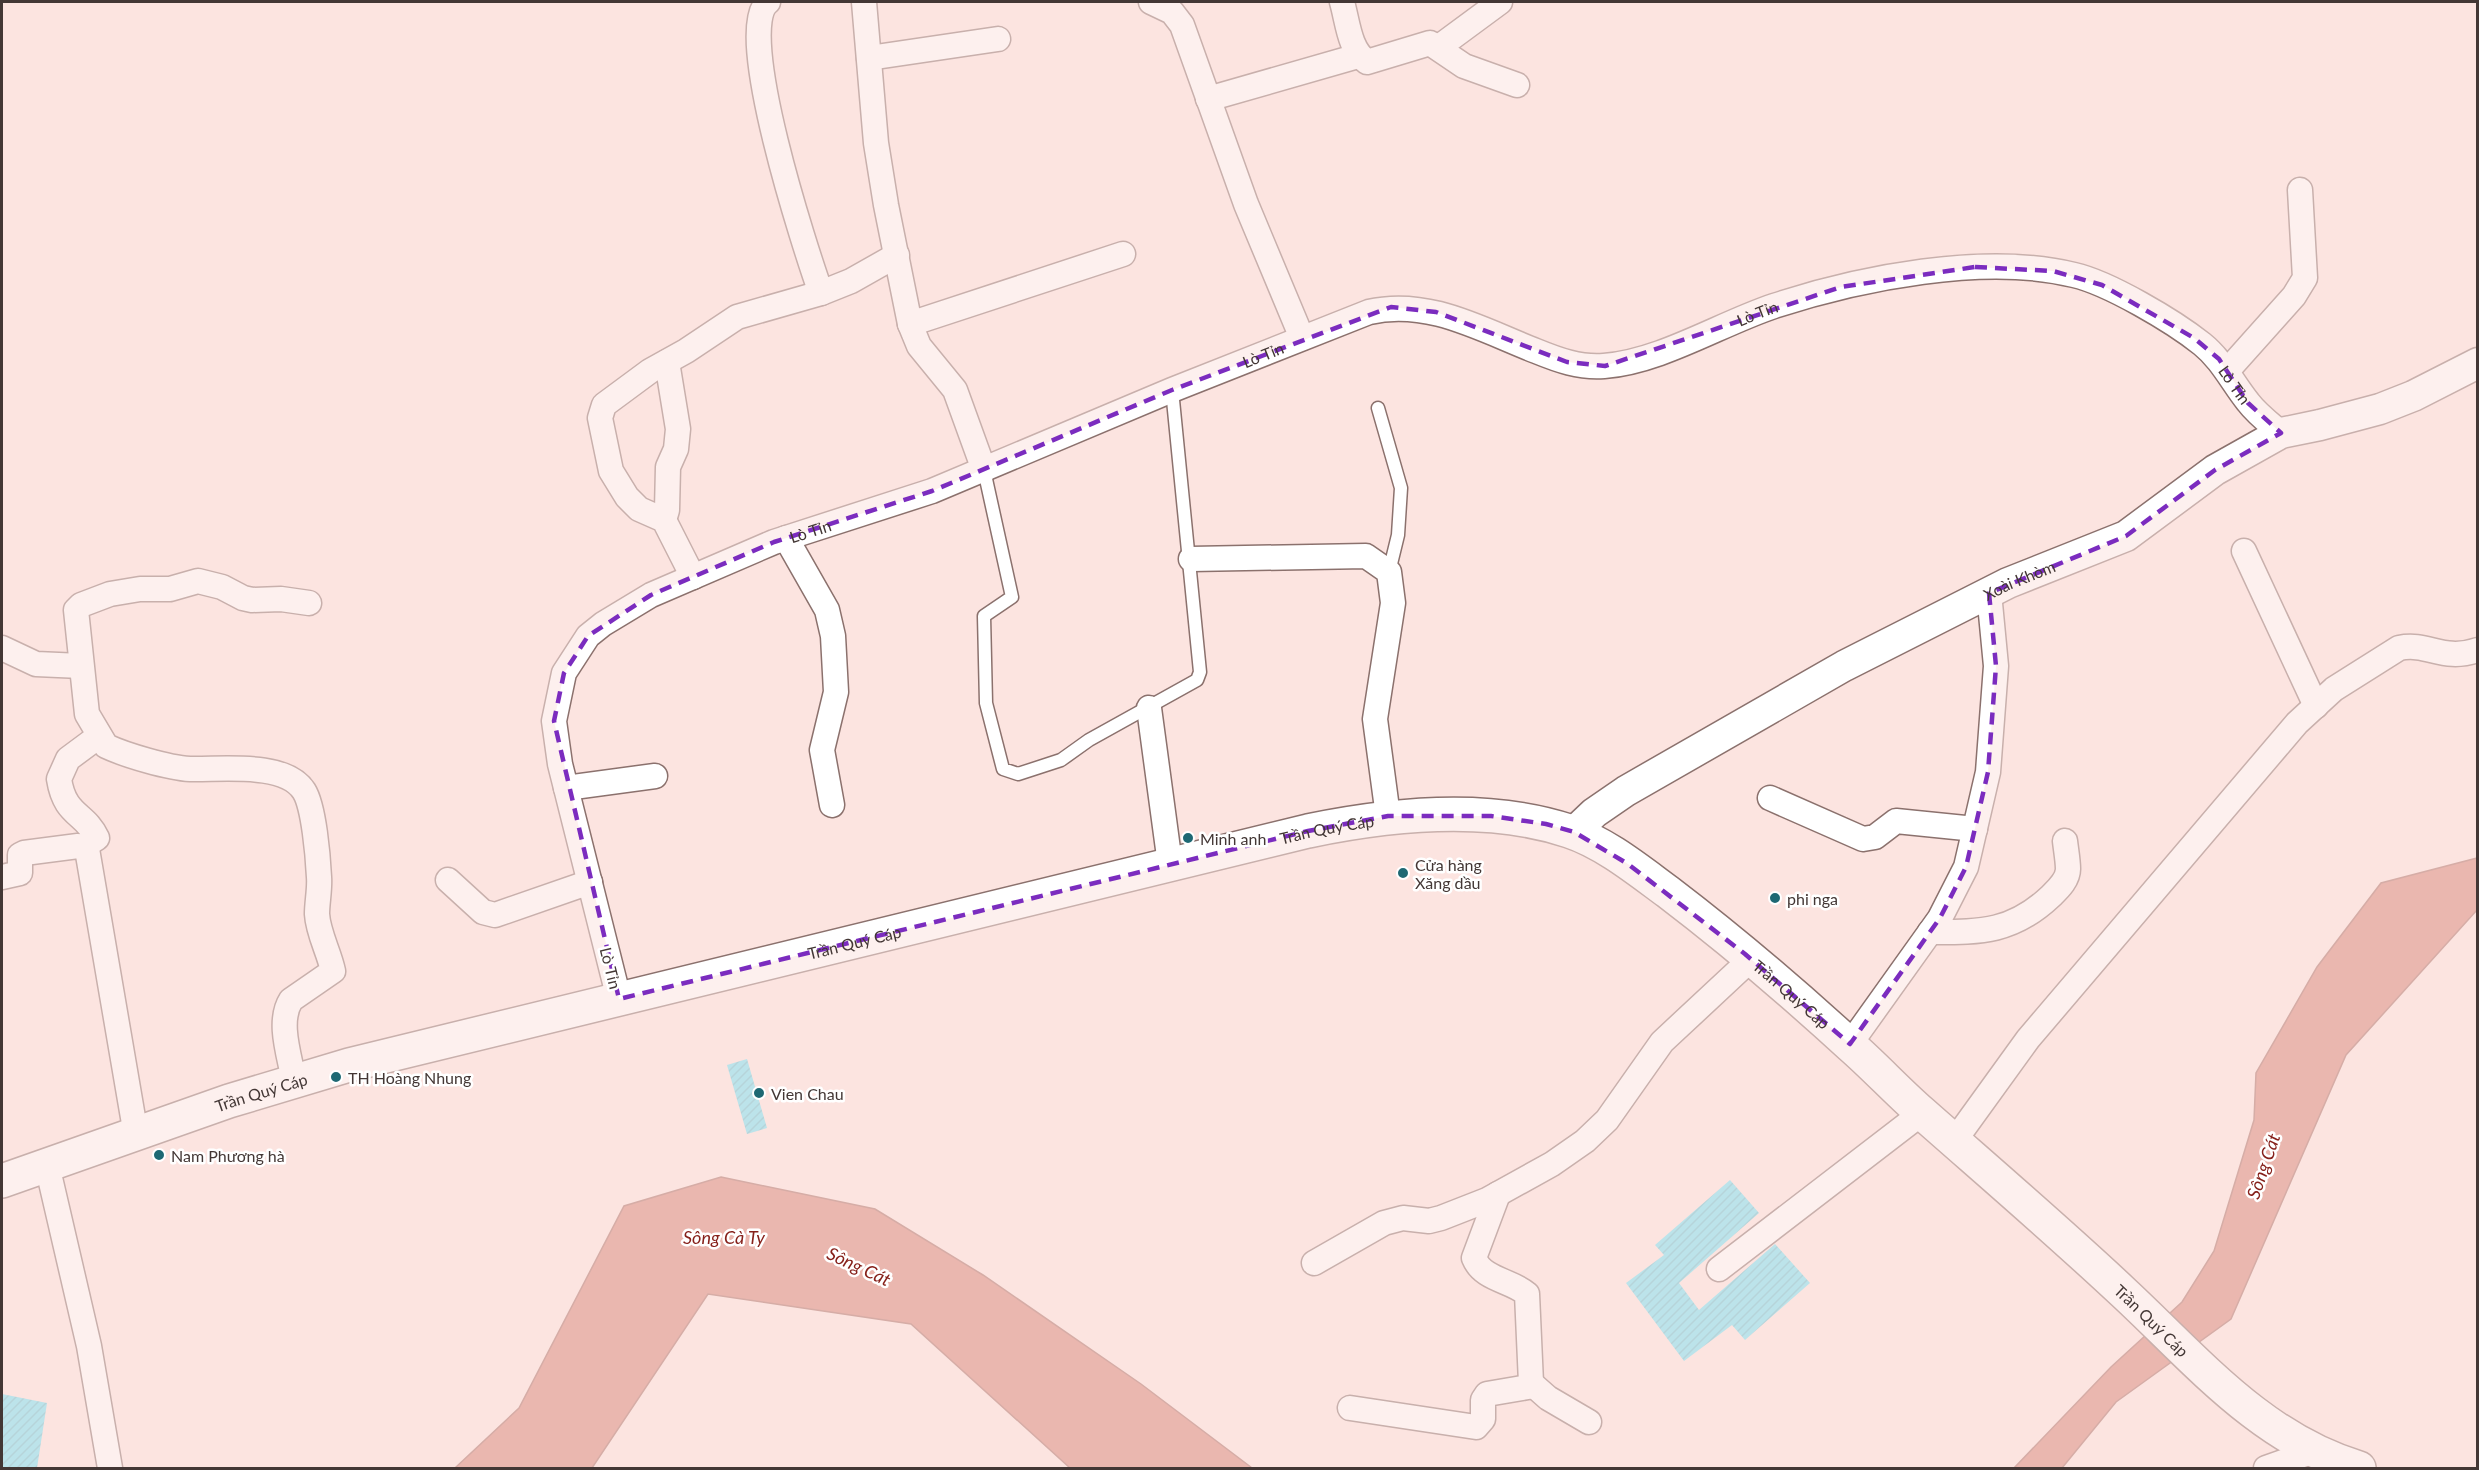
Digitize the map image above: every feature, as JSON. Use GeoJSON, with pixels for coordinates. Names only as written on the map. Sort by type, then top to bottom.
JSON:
{"type":"FeatureCollection","features":[{"type":"Feature","properties":{"kind":"main road","name":"Trần Quý Cáp"},"geometry":{"type":"LineString","coordinates":[[2,1181],[348,1065],[1308,831],[1388,816],[1491,816],[1546,824],[1574,832],[1645,876],[1751,959],[1850,1044],[1922,1113],[2122,1291],[2214,1380],[2275,1430],[2314,1451],[2359,1468]]}},
{"type":"Feature","properties":{"kind":"street"},"geometry":{"type":"LineString","coordinates":[[768,2],[762,6],[758,18],[759,53],[766,101],[805,247],[821,293]]}},
{"type":"Feature","properties":{"kind":"street"},"geometry":{"type":"LineString","coordinates":[[864,2],[876,143],[886,206],[910,324],[919,346],[955,390],[984,470]]}},
{"type":"Feature","properties":{"kind":"street"},"geometry":{"type":"LineString","coordinates":[[1151,2],[1178,17],[1246,204],[1302,338]]}},
{"type":"Feature","properties":{"kind":"street"},"geometry":{"type":"LineString","coordinates":[[1342,2],[1358,56],[1367,62],[1430,43],[1464,66],[1516,85]]}},
{"type":"Feature","properties":{"kind":"street"},"geometry":{"type":"LineString","coordinates":[[1439,47],[1500,2]]}},
{"type":"Feature","properties":{"kind":"street"},"geometry":{"type":"LineString","coordinates":[[869,58],[998,39]]}},
{"type":"Feature","properties":{"kind":"street"},"geometry":{"type":"LineString","coordinates":[[1208,99],[1358,56]]}},
{"type":"Feature","properties":{"kind":"street"},"geometry":{"type":"LineString","coordinates":[[2227,371],[2294,296],[2305,278],[2301,190]]}},
{"type":"Feature","properties":{"kind":"street"},"geometry":{"type":"LineString","coordinates":[[910,324],[1124,254]]}},
{"type":"Feature","properties":{"kind":"street"},"geometry":{"type":"LineString","coordinates":[[693,577],[664,520],[639,509],[627,497],[611,471],[600,418],[604,405],[615,394],[737,317],[821,293],[851,281],[897,255]]}},
{"type":"Feature","properties":{"kind":"street","name":"Lò Tỉn"},"geometry":{"type":"LineString","coordinates":[[619,999],[566,788],[554,721],[558,695],[573,658],[588,636],[603,624],[651,595],[786,538],[906,501],[1172,390],[1369,312],[1391,307],[1436,312],[1567,362],[1605,366],[1662,351],[1763,310],[1841,287],[1974,267],[2022,268],[2077,275],[2102,285],[2194,338],[2219,359],[2248,403],[2281,433]]}},
{"type":"Feature","properties":{"kind":"street"},"geometry":{"type":"LineString","coordinates":[[664,520],[667,510],[668,467],[676,449],[678,429],[667,362]]}},
{"type":"Feature","properties":{"kind":"street","name":"Xoài Khòm"},"geometry":{"type":"LineString","coordinates":[[1574,832],[1626,791],[1798,691],[1989,593],[2126,536],[2215,470],[2281,433],[2380,409],[2413,396],[2478,363]]}},
{"type":"Feature","properties":{"kind":"street"},"geometry":{"type":"LineString","coordinates":[[786,538],[827,610],[833,636],[836,692],[822,750],[832,805]]}},
{"type":"Feature","properties":{"kind":"street"},"geometry":{"type":"LineString","coordinates":[[2244,551],[2316,706]]}},
{"type":"Feature","properties":{"kind":"street"},"geometry":{"type":"LineString","coordinates":[[1191,559],[1366,556],[1389,572],[1393,603],[1375,719],[1388,816]]}},
{"type":"Feature","properties":{"kind":"street"},"geometry":{"type":"LineString","coordinates":[[294,1082],[284,1019],[287,1005],[333,971],[319,922],[319,877],[310,811],[304,791],[294,782],[278,775],[251,769],[190,769],[166,765],[106,746],[87,714],[76,610],[81,605],[110,594],[140,589],[170,589],[198,581],[222,587],[252,600],[281,599],[309,603]]}},
{"type":"Feature","properties":{"kind":"street"},"geometry":{"type":"LineString","coordinates":[[1850,1044],[1930,932],[1966,867],[1988,771],[1995,666],[1989,593]]}},
{"type":"Feature","properties":{"kind":"street"},"geometry":{"type":"LineString","coordinates":[[1955,1140],[2028,1039],[2297,723],[2334,689],[2399,648],[2411,645],[2452,656],[2478,650]]}},
{"type":"Feature","properties":{"kind":"street"},"geometry":{"type":"LineString","coordinates":[[2,648],[36,664],[81,666]]}},
{"type":"Feature","properties":{"kind":"street"},"geometry":{"type":"LineString","coordinates":[[1149,708],[1170,864]]}},
{"type":"Feature","properties":{"kind":"street"},"geometry":{"type":"LineString","coordinates":[[2,877],[20,873],[21,855],[24,853],[84,846],[97,838],[91,828],[66,803],[59,779],[68,759],[99,736]]}},
{"type":"Feature","properties":{"kind":"street"},"geometry":{"type":"LineString","coordinates":[[566,788],[654,776]]}},
{"type":"Feature","properties":{"kind":"street"},"geometry":{"type":"LineString","coordinates":[[1770,798],[1863,839],[1875,837],[1896,822],[1975,829]]}},
{"type":"Feature","properties":{"kind":"street"},"geometry":{"type":"LineString","coordinates":[[1930,932],[1982,932],[2016,922],[2036,910],[2061,887],[2068,871],[2065,842]]}},
{"type":"Feature","properties":{"kind":"street"},"geometry":{"type":"LineString","coordinates":[[84,846],[88,855],[136,1135]]}},
{"type":"Feature","properties":{"kind":"street"},"geometry":{"type":"LineString","coordinates":[[448,880],[483,912],[495,915],[590,882]]}},
{"type":"Feature","properties":{"kind":"street"},"geometry":{"type":"LineString","coordinates":[[1314,1263],[1384,1223],[1403,1218],[1428,1221],[1498,1194],[1552,1164],[1585,1141],[1607,1120],[1662,1042],[1751,959]]}},
{"type":"Feature","properties":{"kind":"street"},"geometry":{"type":"LineString","coordinates":[[1719,1269],[1922,1113]]}},
{"type":"Feature","properties":{"kind":"street"},"geometry":{"type":"LineString","coordinates":[[48,1165],[89,1346],[110,1468]]}},
{"type":"Feature","properties":{"kind":"street"},"geometry":{"type":"LineString","coordinates":[[1350,1408],[1476,1426],[1483,1419],[1483,1400],[1487,1394],[1528,1387],[1531,1383],[1530,1300],[1527,1294],[1478,1267],[1474,1258],[1498,1194]]}},
{"type":"Feature","properties":{"kind":"street"},"geometry":{"type":"LineString","coordinates":[[1531,1383],[1548,1398],[1589,1422]]}},
{"type":"Feature","properties":{"kind":"street"},"geometry":{"type":"LineString","coordinates":[[2266,1468],[2314,1451]]}},
{"type":"Feature","properties":{"kind":"lane"},"geometry":{"type":"LineString","coordinates":[[984,470],[1012,597],[984,616],[986,703],[1003,769],[1018,774],[1061,760],[1089,740],[1197,680],[1200,672],[1191,559],[1172,390]]}},
{"type":"Feature","properties":{"kind":"lane"},"geometry":{"type":"LineString","coordinates":[[1378,408],[1401,488],[1398,535],[1389,572]]}},
{"type":"Feature","properties":{"kind":"highlighted area"},"geometry":{"type":"Polygon","coordinates":[[[1975,267],[2053,271],[2102,285],[2194,338],[2219,359],[2248,403],[2281,433],[2215,470],[2126,536],[1989,593],[1996,666],[1988,772],[1966,867],[1940,918],[1850,1044],[1745,954],[1628,864],[1574,832],[1546,824],[1491,816],[1388,816],[1308,831],[619,999],[554,721],[564,673],[588,636],[651,595],[774,542],[932,491],[1172,390],[1391,307],[1436,312],[1567,362],[1605,366],[1841,287],[1975,267]]]}},
{"type":"Feature","properties":{"kind":"water","name":"Sông Cát"},"geometry":{"type":"Polygon","coordinates":[[[2477,858],[2477,910],[2346,1055],[2231,1319],[2116,1402],[2062,1468],[2014,1468],[2111,1367],[2182,1302],[2214,1251],[2254,1120],[2256,1073],[2317,967],[2381,883],[2477,858]]]}},
{"type":"Feature","properties":{"kind":"water","name":"Sông Cà Ty"},"geometry":{"type":"Polygon","coordinates":[[[721,1177],[875,1209],[983,1275],[1141,1384],[1252,1468],[1070,1468],[911,1324],[708,1294],[592,1468],[455,1468],[519,1408],[624,1206],[721,1177]]]}},
{"type":"Feature","properties":{"kind":"building"},"geometry":{"type":"Polygon","coordinates":[[[747,1059],[767,1128],[747,1134],[727,1065],[747,1059]]]}},
{"type":"Feature","properties":{"kind":"building"},"geometry":{"type":"Polygon","coordinates":[[[1730,1180],[1759,1213],[1679,1283],[1699,1310],[1775,1244],[1810,1283],[1745,1340],[1732,1325],[1684,1361],[1626,1283],[1664,1255],[1655,1245],[1730,1180]]]}},
{"type":"Feature","properties":{"kind":"building"},"geometry":{"type":"Polygon","coordinates":[[[2,1394],[47,1403],[37,1468],[2,1468],[2,1394]]]}},
{"type":"Feature","properties":{"kind":"place","name":"Minh anh"},"geometry":{"type":"Point","coordinates":[1188,838]}},
{"type":"Feature","properties":{"kind":"place","name":"Cửa hàng Xăng dầu"},"geometry":{"type":"Point","coordinates":[1403,873]}},
{"type":"Feature","properties":{"kind":"place","name":"phi nga"},"geometry":{"type":"Point","coordinates":[1775,898]}},
{"type":"Feature","properties":{"kind":"place","name":"TH Hoàng Nhung"},"geometry":{"type":"Point","coordinates":[336,1077]}},
{"type":"Feature","properties":{"kind":"place","name":"Vien Chau"},"geometry":{"type":"Point","coordinates":[759,1093]}},
{"type":"Feature","properties":{"kind":"place","name":"Nam Phương hà"},"geometry":{"type":"Point","coordinates":[159,1155]}}]}
